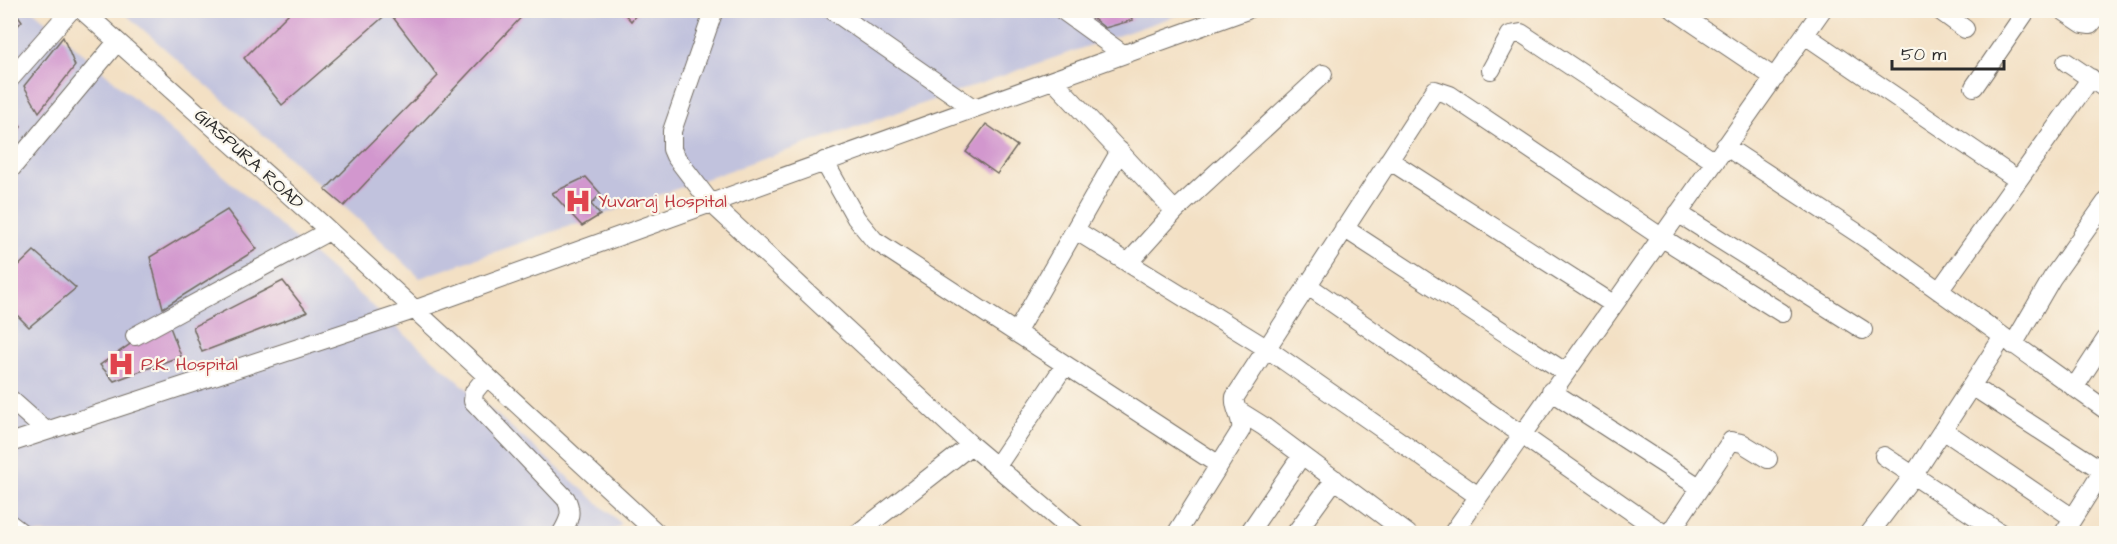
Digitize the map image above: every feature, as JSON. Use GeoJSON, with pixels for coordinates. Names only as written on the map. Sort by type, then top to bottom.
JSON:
{"type":"FeatureCollection","features":[{"type":"Feature","properties":{"kind":"street"},"geometry":{"type":"LineString","coordinates":[[10,78],[71,10]]}},
{"type":"Feature","properties":{"kind":"street","name":"GIASPURA ROAD"},"geometry":{"type":"LineString","coordinates":[[82,10],[487,376],[649,531]]}},
{"type":"Feature","properties":{"kind":"street"},"geometry":{"type":"LineString","coordinates":[[714,10],[671,139],[675,156],[710,202],[971,445],[1076,534]]}},
{"type":"Feature","properties":{"kind":"street"},"geometry":{"type":"LineString","coordinates":[[832,10],[973,108]]}},
{"type":"Feature","properties":{"kind":"street"},"geometry":{"type":"LineString","coordinates":[[1062,10],[1123,54]]}},
{"type":"Feature","properties":{"kind":"street"},"geometry":{"type":"LineString","coordinates":[[1674,10],[1775,78]]}},
{"type":"Feature","properties":{"kind":"street"},"geometry":{"type":"LineString","coordinates":[[1939,10],[1965,29]]}},
{"type":"Feature","properties":{"kind":"street"},"geometry":{"type":"LineString","coordinates":[[1974,87],[2027,10]]}},
{"type":"Feature","properties":{"kind":"street"},"geometry":{"type":"LineString","coordinates":[[2062,10],[2083,24],[2090,25],[2103,10]]}},
{"type":"Feature","properties":{"kind":"street"},"geometry":{"type":"LineString","coordinates":[[10,443],[414,310],[1241,11]]}},
{"type":"Feature","properties":{"kind":"street"},"geometry":{"type":"LineString","coordinates":[[1452,534],[1551,391],[1775,78],[1818,12]]}},
{"type":"Feature","properties":{"kind":"street"},"geometry":{"type":"LineString","coordinates":[[1491,70],[1510,35],[1521,33],[1715,162]]}},
{"type":"Feature","properties":{"kind":"street"},"geometry":{"type":"LineString","coordinates":[[1805,35],[2018,180]]}},
{"type":"Feature","properties":{"kind":"street"},"geometry":{"type":"LineString","coordinates":[[10,170],[117,42]]}},
{"type":"Feature","properties":{"kind":"street"},"geometry":{"type":"LineString","coordinates":[[2066,62],[2106,89]]}},
{"type":"Feature","properties":{"kind":"street"},"geometry":{"type":"LineString","coordinates":[[1128,263],[1175,211],[1323,74]]}},
{"type":"Feature","properties":{"kind":"street"},"geometry":{"type":"LineString","coordinates":[[1939,291],[2091,78]]}},
{"type":"Feature","properties":{"kind":"street"},"geometry":{"type":"LineString","coordinates":[[1053,80],[1175,211]]}},
{"type":"Feature","properties":{"kind":"street"},"geometry":{"type":"LineString","coordinates":[[1176,534],[1241,430],[1242,420],[1234,404],[1234,397],[1431,94],[1438,90],[1661,237],[1782,313]]}},
{"type":"Feature","properties":{"kind":"street"},"geometry":{"type":"LineString","coordinates":[[1725,146],[1868,240],[2106,410]]}},
{"type":"Feature","properties":{"kind":"street"},"geometry":{"type":"LineString","coordinates":[[1016,333],[1120,151]]}},
{"type":"Feature","properties":{"kind":"street"},"geometry":{"type":"LineString","coordinates":[[1389,160],[1613,304]]}},
{"type":"Feature","properties":{"kind":"street"},"geometry":{"type":"LineString","coordinates":[[824,161],[856,218],[874,240],[1219,465]]}},
{"type":"Feature","properties":{"kind":"street"},"geometry":{"type":"LineString","coordinates":[[1869,534],[1913,476],[1972,386],[2008,341],[2106,202]]}},
{"type":"Feature","properties":{"kind":"street"},"geometry":{"type":"LineString","coordinates":[[1678,213],[1863,330]]}},
{"type":"Feature","properties":{"kind":"street"},"geometry":{"type":"LineString","coordinates":[[1344,228],[1565,372]]}},
{"type":"Feature","properties":{"kind":"street"},"geometry":{"type":"LineString","coordinates":[[1075,230],[1266,348],[1478,496]]}},
{"type":"Feature","properties":{"kind":"street"},"geometry":{"type":"LineString","coordinates":[[135,336],[329,231]]}},
{"type":"Feature","properties":{"kind":"street"},"geometry":{"type":"LineString","coordinates":[[1307,285],[1664,534]]}},
{"type":"Feature","properties":{"kind":"street"},"geometry":{"type":"LineString","coordinates":[[2074,388],[2106,339]]}},
{"type":"Feature","properties":{"kind":"street"},"geometry":{"type":"LineString","coordinates":[[997,466],[1065,364]]}},
{"type":"Feature","properties":{"kind":"street"},"geometry":{"type":"LineString","coordinates":[[487,376],[474,392],[473,401],[566,499],[570,508],[570,517],[561,534]]}},
{"type":"Feature","properties":{"kind":"street"},"geometry":{"type":"LineString","coordinates":[[1972,386],[2105,468],[2063,534]]}},
{"type":"Feature","properties":{"kind":"street"},"geometry":{"type":"LineString","coordinates":[[1551,391],[1699,488]]}},
{"type":"Feature","properties":{"kind":"street"},"geometry":{"type":"LineString","coordinates":[[10,399],[46,431]]}},
{"type":"Feature","properties":{"kind":"street"},"geometry":{"type":"LineString","coordinates":[[1239,411],[1408,534]]}},
{"type":"Feature","properties":{"kind":"street"},"geometry":{"type":"LineString","coordinates":[[1943,430],[2073,518]]}},
{"type":"Feature","properties":{"kind":"street"},"geometry":{"type":"LineString","coordinates":[[1670,534],[1699,488],[1734,440],[1768,459]]}},
{"type":"Feature","properties":{"kind":"street"},"geometry":{"type":"LineString","coordinates":[[861,532],[971,445]]}},
{"type":"Feature","properties":{"kind":"street"},"geometry":{"type":"LineString","coordinates":[[1248,534],[1302,455]]}},
{"type":"Feature","properties":{"kind":"street"},"geometry":{"type":"LineString","coordinates":[[1884,456],[2002,534]]}},
{"type":"Feature","properties":{"kind":"street"},"geometry":{"type":"LineString","coordinates":[[1295,534],[1335,479]]}},
{"type":"Feature","properties":{"kind":"street"},"geometry":{"type":"LineString","coordinates":[[10,524],[23,534]]}},
{"type":"Feature","properties":{"kind":"shaded area"},"geometry":{"type":"Polygon","coordinates":[[[10,11],[34,11],[622,524],[609,534],[11,533],[10,11]]]}},
{"type":"Feature","properties":{"kind":"shaded area"},"geometry":{"type":"Polygon","coordinates":[[[122,11],[1189,11],[420,278],[366,226],[122,11]]]}},
{"type":"Feature","properties":{"kind":"building"},"geometry":{"type":"Polygon","coordinates":[[[10,10],[14,10],[22,21],[10,35],[10,10]]]}},
{"type":"Feature","properties":{"kind":"building"},"geometry":{"type":"Polygon","coordinates":[[[292,10],[528,10],[344,206],[325,190],[438,76],[389,12],[282,105],[244,58],[292,10]]]}},
{"type":"Feature","properties":{"kind":"building"},"geometry":{"type":"Polygon","coordinates":[[[621,10],[640,10],[631,21],[621,10]]]}},
{"type":"Feature","properties":{"kind":"building"},"geometry":{"type":"Polygon","coordinates":[[[1105,10],[1125,10],[1133,20],[1105,28],[1090,16],[1105,10]]]}},
{"type":"Feature","properties":{"kind":"building"},"geometry":{"type":"Polygon","coordinates":[[[63,37],[75,66],[39,112],[24,86],[63,37]]]}},
{"type":"Feature","properties":{"kind":"building"},"geometry":{"type":"Polygon","coordinates":[[[10,110],[21,127],[10,139],[10,110]]]}},
{"type":"Feature","properties":{"kind":"building"},"geometry":{"type":"Polygon","coordinates":[[[986,124],[1017,146],[997,174],[966,152],[986,124]]]}},
{"type":"Feature","properties":{"kind":"building"},"geometry":{"type":"Polygon","coordinates":[[[586,177],[601,194],[591,204],[600,215],[582,226],[552,193],[586,177]]]}},
{"type":"Feature","properties":{"kind":"building"},"geometry":{"type":"Polygon","coordinates":[[[227,210],[257,249],[163,308],[150,257],[227,210]]]}},
{"type":"Feature","properties":{"kind":"building"},"geometry":{"type":"Polygon","coordinates":[[[34,251],[76,288],[29,327],[10,308],[10,274],[34,251]]]}},
{"type":"Feature","properties":{"kind":"building"},"geometry":{"type":"Polygon","coordinates":[[[283,281],[307,312],[202,352],[193,327],[283,281]]]}},
{"type":"Feature","properties":{"kind":"building"},"geometry":{"type":"Polygon","coordinates":[[[167,319],[181,356],[114,381],[100,365],[167,319]]]}},
{"type":"Feature","properties":{"kind":"place","name":"Yuvaraj Hospital"},"geometry":{"type":"Point","coordinates":[578,201]}},
{"type":"Feature","properties":{"kind":"place","name":"P.K. Hospital"},"geometry":{"type":"Point","coordinates":[121,364]}}]}
